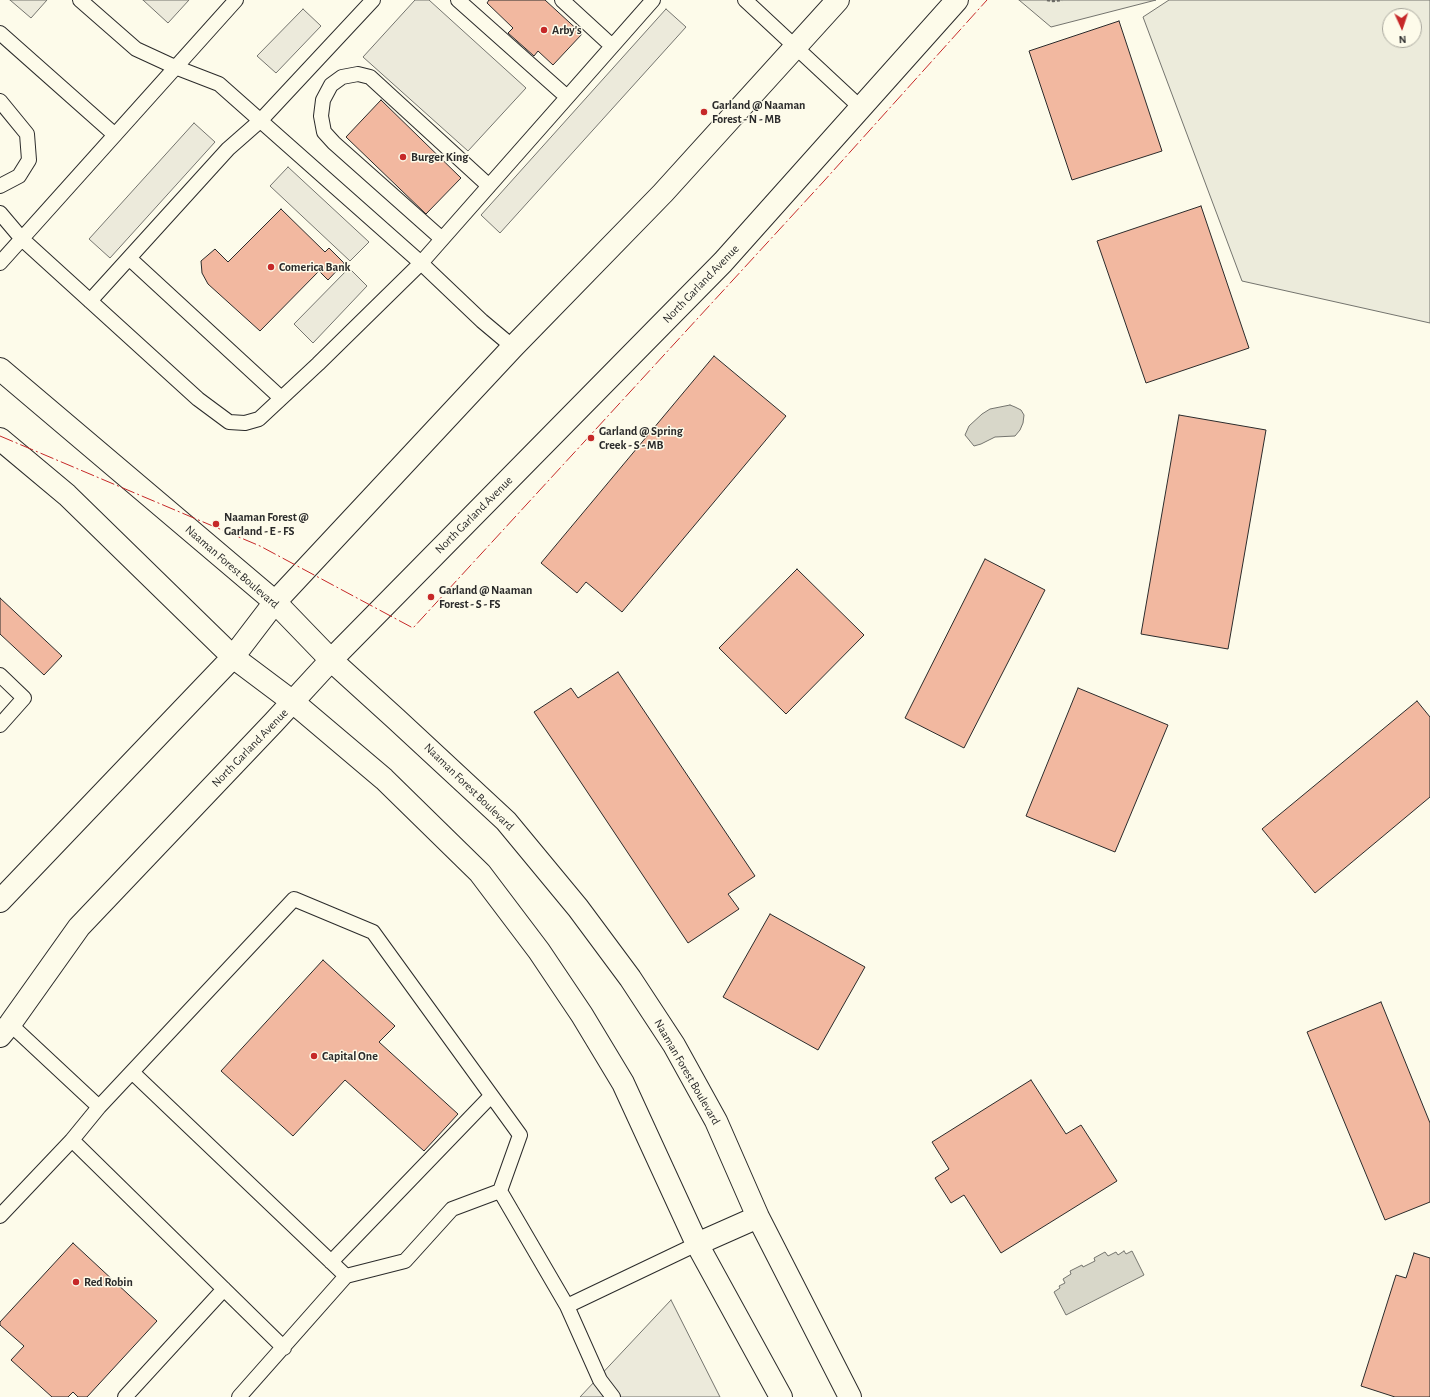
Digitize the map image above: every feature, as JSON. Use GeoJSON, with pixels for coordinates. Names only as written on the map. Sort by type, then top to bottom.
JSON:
{"type":"FeatureCollection","features":[{"type":"Feature","properties":{"kind":"main road"},"geometry":{"type":"LineString","coordinates":[[0,901],[233,657],[274,602],[513,347],[663,193],[838,0]]}},
{"type":"Feature","properties":{"kind":"main road","name":"North Garland Avenue"},"geometry":{"type":"LineString","coordinates":[[5,1030],[79,927],[331,660],[723,262],[957,0]]}},
{"type":"Feature","properties":{"kind":"main road","name":"Naaman Forest Boulevard"},"geometry":{"type":"LineString","coordinates":[[0,369],[274,602],[331,660],[396,718],[506,821],[578,908],[630,978],[674,1045],[716,1121],[758,1217],[850,1397]]}},
{"type":"Feature","properties":{"kind":"main road"},"geometry":{"type":"LineString","coordinates":[[0,439],[68,495],[233,657],[293,702],[384,779],[480,873],[539,950],[582,1015],[623,1083],[696,1244],[782,1397]]}},
{"type":"Feature","properties":{"kind":"main road"},"geometry":{"type":"LineString","coordinates":[[696,1244],[758,1217]]}},
{"type":"Feature","properties":{"kind":"lane"},"geometry":{"type":"LineString","coordinates":[[80,0],[136,49],[175,67],[219,84],[421,263],[482,321],[513,347]]}},
{"type":"Feature","properties":{"kind":"lane"},"geometry":{"type":"LineString","coordinates":[[0,263],[236,0]]}},
{"type":"Feature","properties":{"kind":"lane"},"geometry":{"type":"LineString","coordinates":[[90,301],[228,149],[261,120],[373,0]]}},
{"type":"Feature","properties":{"kind":"lane"},"geometry":{"type":"LineString","coordinates":[[458,0],[567,97]]}},
{"type":"Feature","properties":{"kind":"lane"},"geometry":{"type":"LineString","coordinates":[[562,0],[612,46]]}},
{"type":"Feature","properties":{"kind":"lane"},"geometry":{"type":"LineString","coordinates":[[0,213],[22,239],[198,399],[229,422],[244,423],[259,419],[318,364],[421,263],[653,0]]}},
{"type":"Feature","properties":{"kind":"lane"},"geometry":{"type":"LineString","coordinates":[[746,0],[861,108]]}},
{"type":"Feature","properties":{"kind":"lane"},"geometry":{"type":"LineString","coordinates":[[0,34],[115,135]]}},
{"type":"Feature","properties":{"kind":"lane"},"geometry":{"type":"LineString","coordinates":[[442,239],[334,143],[324,132],[321,116],[323,100],[331,85],[342,77],[358,74],[370,77],[489,186]]}},
{"type":"Feature","properties":{"kind":"lane"},"geometry":{"type":"LineString","coordinates":[[0,101],[27,134],[29,160],[19,176],[0,186]]}},
{"type":"Feature","properties":{"kind":"lane"},"geometry":{"type":"LineString","coordinates":[[129,258],[281,398]]}},
{"type":"Feature","properties":{"kind":"lane"},"geometry":{"type":"LineString","coordinates":[[0,675],[24,698],[0,725]]}},
{"type":"Feature","properties":{"kind":"lane"},"geometry":{"type":"LineString","coordinates":[[0,1216],[72,1140],[99,1106],[294,899],[373,932],[520,1135],[500,1191],[452,1209],[405,1261],[346,1276],[240,1397]]}},
{"type":"Feature","properties":{"kind":"lane"},"geometry":{"type":"LineString","coordinates":[[5,1030],[99,1106]]}},
{"type":"Feature","properties":{"kind":"lane"},"geometry":{"type":"LineString","coordinates":[[132,1072],[346,1276]]}},
{"type":"Feature","properties":{"kind":"lane"},"geometry":{"type":"LineString","coordinates":[[330,1262],[491,1096]]}},
{"type":"Feature","properties":{"kind":"lane"},"geometry":{"type":"LineString","coordinates":[[72,1140],[284,1348]]}},
{"type":"Feature","properties":{"kind":"lane"},"geometry":{"type":"LineString","coordinates":[[500,1191],[567,1306],[600,1380],[613,1397]]}},
{"type":"Feature","properties":{"kind":"lane"},"geometry":{"type":"LineString","coordinates":[[567,1306],[696,1244]]}},
{"type":"Feature","properties":{"kind":"lane"},"geometry":{"type":"LineString","coordinates":[[125,1397],[224,1289]]}},
{"type":"Feature","properties":{"kind":"path"},"geometry":{"type":"LineString","coordinates":[[1047,0],[1062,0]]}},
{"type":"Feature","properties":{"kind":"shaded area"},"geometry":{"type":"Polygon","coordinates":[[[10,0],[47,0],[31,18],[10,0]]]}},
{"type":"Feature","properties":{"kind":"shaded area"},"geometry":{"type":"Polygon","coordinates":[[[143,0],[189,0],[168,23],[143,0]]]}},
{"type":"Feature","properties":{"kind":"shaded area"},"geometry":{"type":"Polygon","coordinates":[[[415,0],[429,0],[526,88],[468,151],[363,57],[415,0]]]}},
{"type":"Feature","properties":{"kind":"shaded area"},"geometry":{"type":"Polygon","coordinates":[[[1019,0],[1156,0],[1051,27],[1019,0]]]}},
{"type":"Feature","properties":{"kind":"shaded area"},"geometry":{"type":"Polygon","coordinates":[[[1169,0],[1430,0],[1430,323],[1242,281],[1143,17],[1169,0]]]}},
{"type":"Feature","properties":{"kind":"shaded area"},"geometry":{"type":"Polygon","coordinates":[[[303,9],[321,26],[276,73],[257,56],[303,9]]]}},
{"type":"Feature","properties":{"kind":"shaded area"},"geometry":{"type":"Polygon","coordinates":[[[666,9],[686,27],[500,233],[481,215],[666,9]]]}},
{"type":"Feature","properties":{"kind":"shaded area"},"geometry":{"type":"Polygon","coordinates":[[[194,123],[215,142],[110,258],[89,239],[194,123]]]}},
{"type":"Feature","properties":{"kind":"shaded area"},"geometry":{"type":"Polygon","coordinates":[[[288,167],[369,242],[350,261],[270,186],[288,167]]]}},
{"type":"Feature","properties":{"kind":"shaded area"},"geometry":{"type":"Polygon","coordinates":[[[349,268],[367,286],[313,343],[294,324],[349,268]]]}},
{"type":"Feature","properties":{"kind":"shaded area"},"geometry":{"type":"Polygon","coordinates":[[[1010,405],[1021,410],[1024,415],[1020,430],[1015,436],[995,437],[974,446],[965,435],[969,426],[990,409],[1010,405]]]}},
{"type":"Feature","properties":{"kind":"shaded area"},"geometry":{"type":"Polygon","coordinates":[[[1124,1251],[1126,1254],[1132,1251],[1144,1275],[1066,1315],[1054,1292],[1060,1288],[1059,1286],[1065,1283],[1063,1279],[1071,1274],[1070,1271],[1095,1261],[1094,1258],[1105,1252],[1108,1256],[1116,1252],[1118,1255],[1124,1251]]]}},
{"type":"Feature","properties":{"kind":"shaded area"},"geometry":{"type":"Polygon","coordinates":[[[671,1300],[720,1397],[580,1397],[671,1300]]]}},
{"type":"Feature","properties":{"kind":"building","name":"Arby's"},"geometry":{"type":"Polygon","coordinates":[[[489,0],[545,0],[582,34],[553,65],[538,51],[534,56],[508,33],[513,28],[487,3],[489,0]]]}},
{"type":"Feature","properties":{"kind":"building"},"geometry":{"type":"Polygon","coordinates":[[[1119,21],[1162,151],[1072,180],[1029,51],[1119,21]]]}},
{"type":"Feature","properties":{"kind":"building","name":"Burger King"},"geometry":{"type":"Polygon","coordinates":[[[381,100],[461,178],[426,214],[346,137],[381,100]]]}},
{"type":"Feature","properties":{"kind":"building"},"geometry":{"type":"Polygon","coordinates":[[[1201,206],[1249,348],[1146,383],[1097,241],[1201,206]]]}},
{"type":"Feature","properties":{"kind":"building","name":"Comerica Bank"},"geometry":{"type":"Polygon","coordinates":[[[281,209],[325,252],[329,248],[344,263],[328,280],[319,271],[260,331],[208,284],[202,273],[201,261],[215,249],[228,262],[281,209]]]}},
{"type":"Feature","properties":{"kind":"building"},"geometry":{"type":"Polygon","coordinates":[[[714,356],[786,416],[622,612],[586,582],[577,593],[541,563],[714,356]]]}},
{"type":"Feature","properties":{"kind":"building"},"geometry":{"type":"Polygon","coordinates":[[[1179,415],[1266,430],[1228,649],[1141,634],[1179,415]]]}},
{"type":"Feature","properties":{"kind":"building"},"geometry":{"type":"Polygon","coordinates":[[[985,559],[1045,590],[964,748],[905,718],[985,559]]]}},
{"type":"Feature","properties":{"kind":"building"},"geometry":{"type":"Polygon","coordinates":[[[797,569],[864,635],[786,714],[719,648],[797,569]]]}},
{"type":"Feature","properties":{"kind":"building"},"geometry":{"type":"Polygon","coordinates":[[[0,598],[62,656],[44,675],[0,634],[0,598]]]}},
{"type":"Feature","properties":{"kind":"building"},"geometry":{"type":"Polygon","coordinates":[[[618,672],[755,876],[728,894],[739,909],[688,943],[534,712],[571,688],[578,698],[618,672]]]}},
{"type":"Feature","properties":{"kind":"building"},"geometry":{"type":"Polygon","coordinates":[[[1078,688],[1168,725],[1115,852],[1026,816],[1078,688]]]}},
{"type":"Feature","properties":{"kind":"building"},"geometry":{"type":"Polygon","coordinates":[[[1417,701],[1430,717],[1430,797],[1315,893],[1262,829],[1417,701]]]}},
{"type":"Feature","properties":{"kind":"building"},"geometry":{"type":"Polygon","coordinates":[[[770,914],[865,967],[818,1050],[723,997],[770,914]]]}},
{"type":"Feature","properties":{"kind":"building","name":"Capital One"},"geometry":{"type":"Polygon","coordinates":[[[323,960],[395,1026],[379,1042],[458,1114],[424,1151],[345,1080],[293,1136],[221,1071],[323,960]]]}},
{"type":"Feature","properties":{"kind":"building"},"geometry":{"type":"Polygon","coordinates":[[[1381,1002],[1430,1123],[1430,1202],[1385,1220],[1307,1032],[1381,1002]]]}},
{"type":"Feature","properties":{"kind":"building"},"geometry":{"type":"Polygon","coordinates":[[[1031,1080],[1066,1134],[1081,1125],[1117,1181],[1001,1253],[964,1195],[951,1203],[935,1178],[949,1169],[932,1142],[1031,1080]]]}},
{"type":"Feature","properties":{"kind":"building","name":"Red Robin"},"geometry":{"type":"Polygon","coordinates":[[[73,1243],[157,1321],[87,1397],[78,1397],[73,1392],[68,1397],[52,1397],[11,1360],[24,1346],[0,1325],[0,1322],[73,1243]]]}},
{"type":"Feature","properties":{"kind":"building"},"geometry":{"type":"Polygon","coordinates":[[[1414,1253],[1430,1258],[1430,1397],[1395,1397],[1361,1386],[1396,1275],[1406,1278],[1414,1253]]]}},
{"type":"Feature","properties":{"kind":"power"},"geometry":{"type":"LineString","coordinates":[[0,436],[260,546],[413,628],[824,181],[987,0]]}},
{"type":"Feature","properties":{"kind":"place","name":"Arby's"},"geometry":{"type":"Point","coordinates":[544,30]}},
{"type":"Feature","properties":{"kind":"place","name":"Garland @ Naaman Forest - N - MB"},"geometry":{"type":"Point","coordinates":[704,112]}},
{"type":"Feature","properties":{"kind":"place","name":"Burger King"},"geometry":{"type":"Point","coordinates":[403,157]}},
{"type":"Feature","properties":{"kind":"place","name":"Comerica Bank"},"geometry":{"type":"Point","coordinates":[271,267]}},
{"type":"Feature","properties":{"kind":"place","name":"Garland @ Spring Creek - S - MB"},"geometry":{"type":"Point","coordinates":[591,438]}},
{"type":"Feature","properties":{"kind":"place","name":"Naaman Forest @ Garland - E - FS"},"geometry":{"type":"Point","coordinates":[216,524]}},
{"type":"Feature","properties":{"kind":"place","name":"Garland @ Naaman Forest - S - FS"},"geometry":{"type":"Point","coordinates":[431,597]}},
{"type":"Feature","properties":{"kind":"place","name":"Capital One"},"geometry":{"type":"Point","coordinates":[314,1056]}},
{"type":"Feature","properties":{"kind":"place","name":"Red Robin"},"geometry":{"type":"Point","coordinates":[76,1282]}}]}
